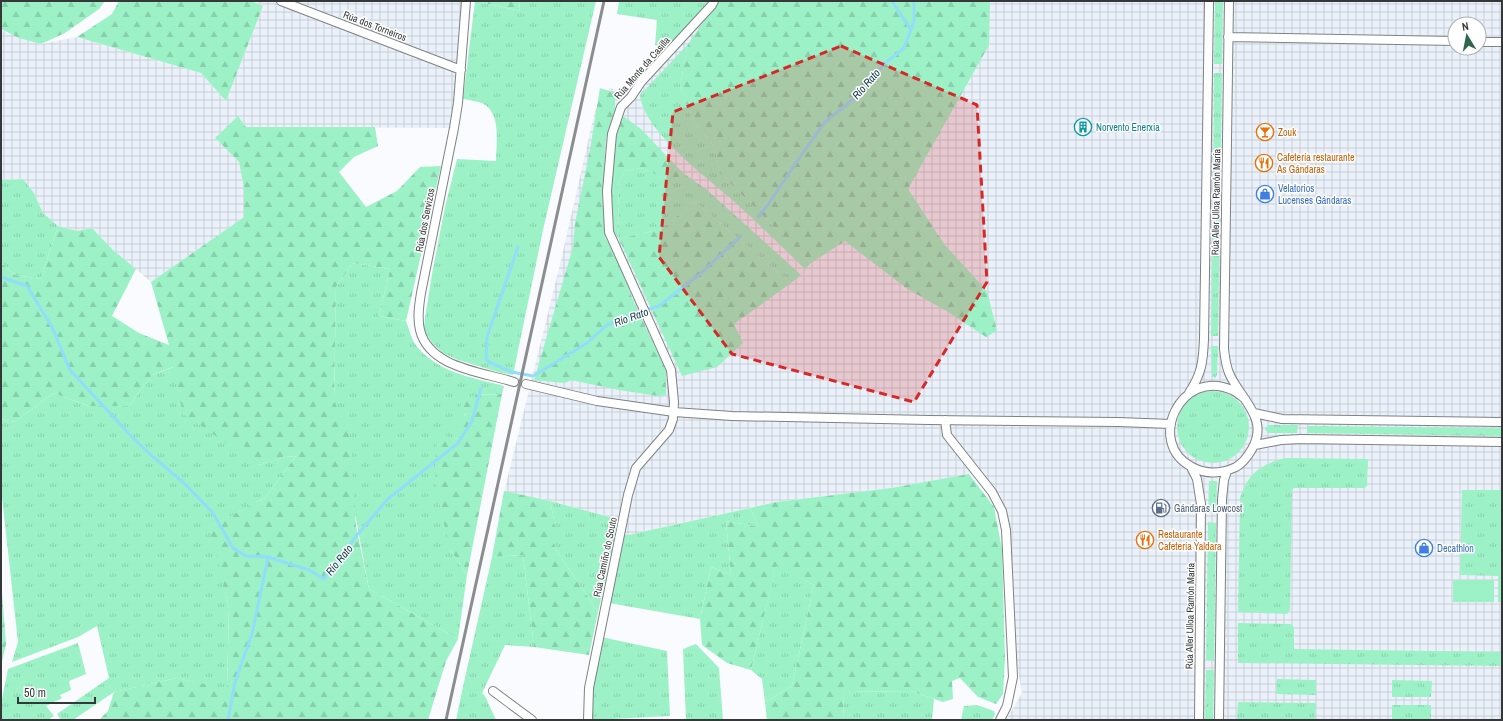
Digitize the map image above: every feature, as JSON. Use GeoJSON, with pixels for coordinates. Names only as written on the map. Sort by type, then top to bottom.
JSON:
{"type":"FeatureCollection","features":[{"type":"Feature","properties":{"kind":"street","name":"Rúa dos Torneiros"},"geometry":{"type":"LineString","coordinates":[[281,1],[461,70]]}},
{"type":"Feature","properties":{"kind":"street","name":"Rúa dos Servizos"},"geometry":{"type":"LineString","coordinates":[[466,1],[461,70],[454,128],[421,293],[418,315],[420,330],[424,341],[433,353],[448,363],[514,382]]}},
{"type":"Feature","properties":{"kind":"street","name":"Rúa Monte da Casilla"},"geometry":{"type":"LineString","coordinates":[[674,412],[671,370],[609,232],[607,190],[612,134],[621,107],[631,97],[641,82],[714,1]]}},
{"type":"Feature","properties":{"kind":"street","name":"Rúa Aller Ulloa Ramón María"},"geometry":{"type":"LineString","coordinates":[[1209,1],[1204,339],[1201,370],[1198,380],[1189,393],[1176,407],[1170,433],[1173,446],[1180,458],[1202,472],[1215,473],[1227,471],[1239,465],[1248,456],[1255,445],[1257,434],[1257,423],[1254,413],[1229,374],[1225,362],[1224,350],[1228,1]]}},
{"type":"Feature","properties":{"kind":"street"},"geometry":{"type":"LineString","coordinates":[[1228,37],[1447,41]]}},
{"type":"Feature","properties":{"kind":"street"},"geometry":{"type":"LineString","coordinates":[[1487,42],[1502,42]]}},
{"type":"Feature","properties":{"kind":"street"},"geometry":{"type":"LineString","coordinates":[[526,384],[597,401],[674,412],[732,416],[1171,424]]}},
{"type":"Feature","properties":{"kind":"street","name":"Rúa Aller Ulloa Ramón María"},"geometry":{"type":"LineString","coordinates":[[1189,393],[1203,387],[1218,386],[1232,390],[1245,399]]}},
{"type":"Feature","properties":{"kind":"street","name":"Rúa Camiño do Souto"},"geometry":{"type":"LineString","coordinates":[[588,720],[589,688],[628,495],[636,468],[669,430],[674,412]]}},
{"type":"Feature","properties":{"kind":"street"},"geometry":{"type":"LineString","coordinates":[[1254,413],[1282,419],[1502,422]]}},
{"type":"Feature","properties":{"kind":"street"},"geometry":{"type":"LineString","coordinates":[[944,420],[947,435],[992,492],[1002,511],[1006,530],[1013,677],[1008,706],[1000,720]]}},
{"type":"Feature","properties":{"kind":"street"},"geometry":{"type":"LineString","coordinates":[[1255,445],[1281,440],[1301,439],[1502,442]]}},
{"type":"Feature","properties":{"kind":"street","name":"Rúa Aller Ulloa Ramón María"},"geometry":{"type":"LineString","coordinates":[[1191,466],[1197,479],[1201,504],[1199,720]]}},
{"type":"Feature","properties":{"kind":"street"},"geometry":{"type":"LineString","coordinates":[[1219,720],[1222,498],[1224,480],[1227,471]]}},
{"type":"Feature","properties":{"kind":"street"},"geometry":{"type":"LineString","coordinates":[[493,691],[532,720]]}},
{"type":"Feature","properties":{"kind":"highlighted area"},"geometry":{"type":"Polygon","coordinates":[[[841,46],[977,105],[987,282],[914,402],[732,354],[659,257],[673,112],[841,46]]]}},
{"type":"Feature","properties":{"kind":"shaded area"},"geometry":{"type":"Polygon","coordinates":[[[251,1],[466,1],[454,128],[246,127],[238,116],[215,138],[239,162],[244,189],[244,217],[151,282],[113,250],[92,228],[77,231],[58,226],[43,213],[34,193],[23,179],[1,180],[1,29],[7,33],[41,44],[77,37],[201,73],[226,101],[263,6],[251,1]]]}},
{"type":"Feature","properties":{"kind":"shaded area"},"geometry":{"type":"Polygon","coordinates":[[[714,1],[1502,1],[1502,720],[1006,720],[1022,693],[1017,664],[1011,535],[1004,506],[983,472],[891,488],[776,502],[628,535],[616,533],[617,519],[550,501],[504,492],[561,260],[595,111],[609,88],[637,94],[708,13],[714,1]]]}},
{"type":"Feature","properties":{"kind":"green space"},"geometry":{"type":"Polygon","coordinates":[[[1,1],[105,1],[99,9],[65,33],[41,44],[19,38],[1,29],[1,1]]]}},
{"type":"Feature","properties":{"kind":"green space"},"geometry":{"type":"Polygon","coordinates":[[[119,1],[251,1],[263,6],[226,101],[201,73],[77,37],[112,14],[119,1]]]}},
{"type":"Feature","properties":{"kind":"green space"},"geometry":{"type":"Polygon","coordinates":[[[475,1],[520,11],[519,1],[596,1],[543,230],[513,375],[458,360],[443,353],[433,344],[424,330],[432,274],[445,207],[457,159],[496,161],[497,137],[493,114],[482,103],[463,99],[475,1]]]}},
{"type":"Feature","properties":{"kind":"green space"},"geometry":{"type":"Polygon","coordinates":[[[475,1],[519,1],[520,11],[475,1]]]}},
{"type":"Feature","properties":{"kind":"green space"},"geometry":{"type":"Polygon","coordinates":[[[619,1],[710,1],[667,48],[655,45],[657,20],[617,14],[619,1]]]}},
{"type":"Feature","properties":{"kind":"green space"},"geometry":{"type":"Polygon","coordinates":[[[718,1],[990,1],[989,45],[908,189],[944,244],[987,291],[997,331],[986,337],[948,312],[906,288],[845,241],[811,263],[719,172],[716,149],[692,120],[680,86],[688,44],[718,1]]]}},
{"type":"Feature","properties":{"kind":"green space"},"geometry":{"type":"Polygon","coordinates":[[[1215,1],[1223,1],[1222,64],[1214,64],[1215,1]]]}},
{"type":"Feature","properties":{"kind":"green space"},"geometry":{"type":"Polygon","coordinates":[[[688,44],[680,86],[692,120],[716,149],[719,172],[811,263],[805,269],[739,206],[676,151],[652,123],[644,109],[640,95],[688,44]]]}},
{"type":"Feature","properties":{"kind":"green space"},"geometry":{"type":"Polygon","coordinates":[[[1214,73],[1222,73],[1220,194],[1213,194],[1214,73]]]}},
{"type":"Feature","properties":{"kind":"green space"},"geometry":{"type":"Polygon","coordinates":[[[600,88],[615,93],[615,111],[606,138],[602,195],[605,237],[612,248],[636,307],[666,370],[666,395],[658,396],[619,390],[571,380],[565,383],[534,380],[573,247],[575,223],[590,149],[600,88]]]}},
{"type":"Feature","properties":{"kind":"green space"},"geometry":{"type":"Polygon","coordinates":[[[238,116],[246,127],[375,127],[378,146],[354,157],[339,172],[366,207],[397,191],[420,167],[441,166],[406,321],[379,316],[390,269],[353,263],[336,287],[334,400],[350,438],[356,526],[369,589],[458,639],[446,661],[428,720],[99,720],[108,711],[114,692],[177,678],[227,689],[229,608],[210,527],[266,497],[296,456],[285,457],[259,465],[183,414],[173,367],[152,375],[129,406],[89,406],[53,393],[15,422],[1,419],[1,263],[15,275],[41,279],[58,226],[77,231],[92,228],[113,250],[136,269],[112,316],[139,333],[169,345],[151,282],[244,217],[244,189],[239,162],[215,138],[238,116]]]}},
{"type":"Feature","properties":{"kind":"green space"},"geometry":{"type":"Polygon","coordinates":[[[623,116],[641,129],[683,173],[675,181],[665,181],[655,174],[641,168],[624,171],[618,186],[619,239],[612,230],[609,192],[615,140],[623,116]]]}},
{"type":"Feature","properties":{"kind":"green space"},"geometry":{"type":"Polygon","coordinates":[[[641,168],[655,174],[665,181],[675,181],[683,173],[707,190],[801,275],[791,283],[695,202],[661,229],[619,239],[618,186],[624,171],[641,168]]]}},
{"type":"Feature","properties":{"kind":"green space"},"geometry":{"type":"Polygon","coordinates":[[[23,179],[34,193],[43,213],[58,226],[41,279],[15,275],[1,263],[1,180],[23,179]]]}},
{"type":"Feature","properties":{"kind":"green space"},"geometry":{"type":"Polygon","coordinates":[[[695,202],[791,283],[734,324],[743,343],[717,367],[682,376],[619,239],[661,229],[695,202]]]}},
{"type":"Feature","properties":{"kind":"green space"},"geometry":{"type":"Polygon","coordinates":[[[1213,203],[1220,203],[1218,336],[1211,336],[1213,203]]]}},
{"type":"Feature","properties":{"kind":"green space"},"geometry":{"type":"Polygon","coordinates":[[[353,263],[390,269],[379,316],[406,321],[415,344],[424,354],[444,368],[504,386],[502,394],[475,395],[470,412],[464,415],[460,435],[453,441],[450,549],[467,575],[458,639],[369,589],[334,400],[336,287],[353,263]]]}},
{"type":"Feature","properties":{"kind":"green space"},"geometry":{"type":"Polygon","coordinates":[[[1211,346],[1218,346],[1217,375],[1215,378],[1212,376],[1211,346]]]}},
{"type":"Feature","properties":{"kind":"green space"},"geometry":{"type":"Polygon","coordinates":[[[174,367],[259,465],[285,457],[296,456],[266,497],[211,527],[229,608],[227,690],[177,678],[114,692],[73,720],[61,720],[57,714],[109,678],[97,626],[78,637],[12,662],[18,642],[1,488],[1,419],[15,422],[53,393],[89,406],[129,406],[152,375],[174,367]]]}},
{"type":"Feature","properties":{"kind":"green space"},"geometry":{"type":"Polygon","coordinates":[[[1206,391],[1220,391],[1239,401],[1249,420],[1249,434],[1239,453],[1220,463],[1206,463],[1187,453],[1177,434],[1177,420],[1187,401],[1206,391]]]}},
{"type":"Feature","properties":{"kind":"green space"},"geometry":{"type":"Polygon","coordinates":[[[502,394],[467,575],[450,549],[437,494],[435,467],[437,439],[443,433],[453,441],[460,435],[455,422],[469,412],[460,408],[462,400],[475,395],[502,394]]]}},
{"type":"Feature","properties":{"kind":"green space"},"geometry":{"type":"Polygon","coordinates":[[[1268,425],[1298,425],[1297,433],[1268,433],[1265,429],[1268,425]]]}},
{"type":"Feature","properties":{"kind":"green space"},"geometry":{"type":"Polygon","coordinates":[[[1307,426],[1502,428],[1502,436],[1307,433],[1307,426]]]}},
{"type":"Feature","properties":{"kind":"green space"},"geometry":{"type":"Polygon","coordinates":[[[1286,458],[1368,459],[1367,486],[1365,488],[1294,488],[1292,490],[1290,610],[1287,614],[1238,612],[1240,498],[1243,489],[1251,476],[1269,463],[1286,458]]]}},
{"type":"Feature","properties":{"kind":"green space"},"geometry":{"type":"Polygon","coordinates":[[[969,474],[994,507],[1002,549],[1005,659],[1003,694],[996,704],[978,697],[960,678],[952,681],[953,699],[943,702],[911,691],[844,692],[843,720],[767,720],[765,702],[792,686],[814,585],[776,566],[751,670],[727,663],[702,645],[700,619],[711,567],[731,575],[726,521],[759,527],[750,508],[776,502],[891,488],[969,474]]]}},
{"type":"Feature","properties":{"kind":"green space"},"geometry":{"type":"Polygon","coordinates":[[[1209,481],[1217,481],[1216,513],[1208,513],[1209,481]]]}},
{"type":"Feature","properties":{"kind":"green space"},"geometry":{"type":"Polygon","coordinates":[[[1462,490],[1502,490],[1502,602],[1498,602],[1498,576],[1460,575],[1462,490]]]}},
{"type":"Feature","properties":{"kind":"green space"},"geometry":{"type":"Polygon","coordinates":[[[504,491],[550,501],[554,519],[554,547],[598,612],[589,655],[534,647],[523,555],[492,557],[504,491]]]}},
{"type":"Feature","properties":{"kind":"green space"},"geometry":{"type":"Polygon","coordinates":[[[550,501],[617,519],[616,533],[598,612],[554,547],[554,519],[550,501]]]}},
{"type":"Feature","properties":{"kind":"green space"},"geometry":{"type":"Polygon","coordinates":[[[750,508],[759,527],[726,521],[731,575],[711,567],[700,619],[609,603],[623,534],[628,535],[750,508]]]}},
{"type":"Feature","properties":{"kind":"green space"},"geometry":{"type":"Polygon","coordinates":[[[1208,522],[1216,523],[1214,661],[1206,660],[1208,522]]]}},
{"type":"Feature","properties":{"kind":"green space"},"geometry":{"type":"Polygon","coordinates":[[[523,555],[534,647],[505,645],[482,693],[485,696],[496,720],[456,720],[492,557],[523,555]]]}},
{"type":"Feature","properties":{"kind":"green space"},"geometry":{"type":"Polygon","coordinates":[[[776,565],[814,585],[792,686],[765,702],[762,679],[751,670],[776,565]]]}},
{"type":"Feature","properties":{"kind":"green space"},"geometry":{"type":"Polygon","coordinates":[[[1,579],[6,644],[1,666],[1,579]]]}},
{"type":"Feature","properties":{"kind":"green space"},"geometry":{"type":"Polygon","coordinates":[[[1453,580],[1494,580],[1494,602],[1453,602],[1453,580]]]}},
{"type":"Feature","properties":{"kind":"green space"},"geometry":{"type":"Polygon","coordinates":[[[1238,623],[1291,624],[1294,627],[1294,649],[1502,652],[1502,666],[1238,663],[1238,623]]]}},
{"type":"Feature","properties":{"kind":"green space"},"geometry":{"type":"Polygon","coordinates":[[[601,637],[667,651],[670,716],[592,720],[592,682],[601,637]]]}},
{"type":"Feature","properties":{"kind":"green space"},"geometry":{"type":"Polygon","coordinates":[[[78,643],[86,674],[69,681],[71,690],[60,695],[62,698],[46,706],[54,716],[48,720],[1,720],[1,704],[8,669],[78,643]]]}},
{"type":"Feature","properties":{"kind":"green space"},"geometry":{"type":"Polygon","coordinates":[[[696,644],[719,668],[723,720],[686,720],[683,649],[696,644]]]}},
{"type":"Feature","properties":{"kind":"green space"},"geometry":{"type":"Polygon","coordinates":[[[1206,670],[1214,670],[1213,720],[1205,720],[1206,670]]]}},
{"type":"Feature","properties":{"kind":"green space"},"geometry":{"type":"Polygon","coordinates":[[[1277,679],[1316,680],[1316,695],[1276,694],[1277,679]]]}},
{"type":"Feature","properties":{"kind":"green space"},"geometry":{"type":"Polygon","coordinates":[[[1392,680],[1432,681],[1431,697],[1392,697],[1392,680]]]}},
{"type":"Feature","properties":{"kind":"green space"},"geometry":{"type":"Polygon","coordinates":[[[911,691],[934,699],[932,720],[843,720],[844,692],[911,691]]]}},
{"type":"Feature","properties":{"kind":"green space"},"geometry":{"type":"Polygon","coordinates":[[[1238,702],[1316,703],[1315,720],[1237,720],[1238,702]]]}},
{"type":"Feature","properties":{"kind":"green space"},"geometry":{"type":"Polygon","coordinates":[[[977,705],[994,711],[995,714],[992,720],[961,720],[964,706],[977,705]]]}},
{"type":"Feature","properties":{"kind":"green space"},"geometry":{"type":"Polygon","coordinates":[[[1392,705],[1431,705],[1431,720],[1392,720],[1392,705]]]}},
{"type":"Feature","properties":{"kind":"waterway"},"geometry":{"type":"LineString","coordinates":[[892,1],[911,30]]}},
{"type":"Feature","properties":{"kind":"waterway","name":"Río Rato"},"geometry":{"type":"LineString","coordinates":[[758,217],[825,122],[861,93],[883,65],[904,48],[914,22],[914,1]]}},
{"type":"Feature","properties":{"kind":"waterway","name":"Río Rato"},"geometry":{"type":"LineString","coordinates":[[488,363],[489,362],[512,372],[533,376],[587,343],[607,325],[633,314],[659,306],[700,274],[741,236]]}},
{"type":"Feature","properties":{"kind":"waterway"},"geometry":{"type":"LineString","coordinates":[[489,362],[486,359],[487,337],[518,247]]}},
{"type":"Feature","properties":{"kind":"waterway"},"geometry":{"type":"LineString","coordinates":[[1,277],[27,286],[52,327],[70,370],[131,436],[184,483],[213,513],[233,548],[246,556],[268,557]]}},
{"type":"Feature","properties":{"kind":"waterway","name":"Río Rato"},"geometry":{"type":"LineString","coordinates":[[228,720],[235,682],[252,634],[268,557],[309,570],[324,579],[357,535],[388,499],[458,443],[472,421],[481,388]]}},
{"type":"Feature","properties":{"kind":"tunnel"},"geometry":{"type":"LineString","coordinates":[[514,382],[526,384]]}},
{"type":"Feature","properties":{"kind":"railway"},"geometry":{"type":"LineString","coordinates":[[446,720],[604,1]]}},
{"type":"Feature","properties":{"kind":"place","name":"Norvento Enerxia"},"geometry":{"type":"Point","coordinates":[1083,127]}},
{"type":"Feature","properties":{"kind":"place","name":"Zouk"},"geometry":{"type":"Point","coordinates":[1265,132]}},
{"type":"Feature","properties":{"kind":"place","name":"Cafetería restaurante As Gándaras"},"geometry":{"type":"Point","coordinates":[1264,163]}},
{"type":"Feature","properties":{"kind":"place","name":"Velatorios Lucenses Gándaras"},"geometry":{"type":"Point","coordinates":[1265,194]}},
{"type":"Feature","properties":{"kind":"place","name":"Gándaras Lowcost"},"geometry":{"type":"Point","coordinates":[1161,508]}},
{"type":"Feature","properties":{"kind":"place","name":"Restaurante Cafetería Yaldara"},"geometry":{"type":"Point","coordinates":[1145,540]}},
{"type":"Feature","properties":{"kind":"place","name":"Decathlon"},"geometry":{"type":"Point","coordinates":[1424,548]}}]}
